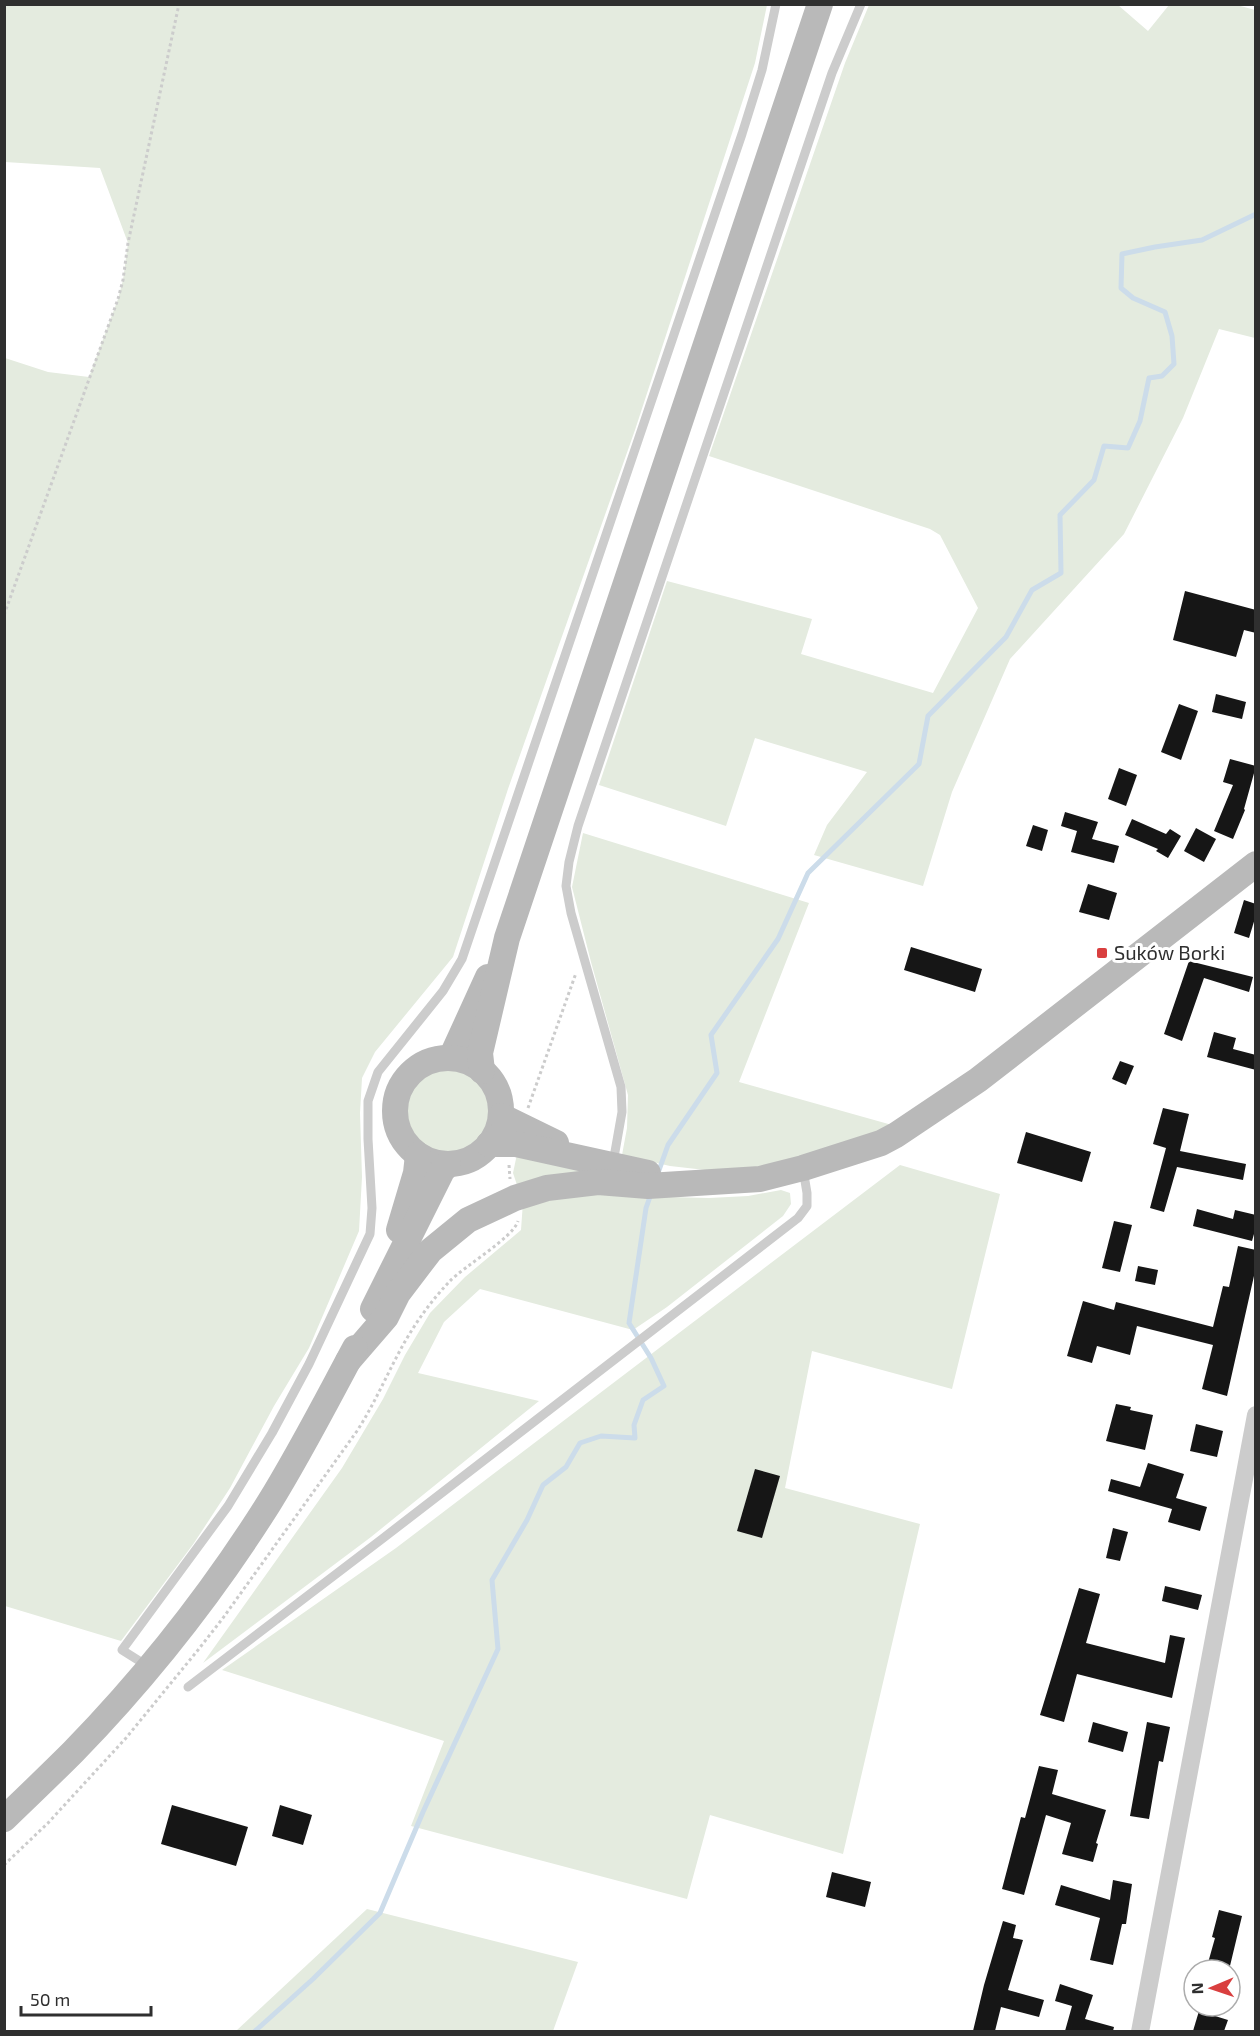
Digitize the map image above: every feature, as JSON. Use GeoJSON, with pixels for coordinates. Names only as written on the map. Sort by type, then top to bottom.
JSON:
{"type":"FeatureCollection","features":[{"type":"Feature","properties":{"kind":"main road"},"geometry":{"type":"LineString","coordinates":[[482,1071],[480,1053],[507,938],[820,4]]}},
{"type":"Feature","properties":{"kind":"main road"},"geometry":{"type":"LineString","coordinates":[[348,1361],[386,1317],[398,1293],[430,1251],[468,1220],[514,1198],[547,1188],[598,1182],[656,1180],[712,1182],[760,1179],[880,1143],[955,1096],[1256,864]]}},
{"type":"Feature","properties":{"kind":"main road"},"geometry":{"type":"LineString","coordinates":[[451,1058],[507,938]]}},
{"type":"Feature","properties":{"kind":"main road"},"geometry":{"type":"LineString","coordinates":[[451,1058],[473,1064],[482,1071],[491,1080],[501,1103],[501,1116],[497,1131],[489,1144],[471,1159],[448,1164],[438,1163],[418,1155],[409,1147],[398,1128],[396,1105],[403,1084],[418,1067],[429,1062],[451,1058]]}},
{"type":"Feature","properties":{"kind":"main road"},"geometry":{"type":"LineString","coordinates":[[501,1116],[583,1157]]}},
{"type":"Feature","properties":{"kind":"main road"},"geometry":{"type":"LineString","coordinates":[[489,1144],[516,1144],[544,1152],[583,1157],[656,1180]]}},
{"type":"Feature","properties":{"kind":"main road"},"geometry":{"type":"LineString","coordinates":[[383,1286],[416,1173],[418,1155]]}},
{"type":"Feature","properties":{"kind":"main road"},"geometry":{"type":"LineString","coordinates":[[4,1819],[74,1751],[150,1667],[202,1600],[269,1503],[348,1361],[383,1286],[442,1171],[448,1164]]}},
{"type":"Feature","properties":{"kind":"street"},"geometry":{"type":"LineString","coordinates":[[1140,2031],[1256,1415]]}},
{"type":"Feature","properties":{"kind":"lane"},"geometry":{"type":"LineString","coordinates":[[150,1667],[122,1650],[196,1552],[234,1497],[309,1364],[370,1234],[372,1208],[368,1101],[378,1072],[443,992],[462,959],[742,134],[762,70],[776,4]]}},
{"type":"Feature","properties":{"kind":"lane"},"geometry":{"type":"LineString","coordinates":[[612,1165],[622,1112],[621,1087],[571,913],[566,886],[569,862],[578,826],[832,73],[861,4]]}},
{"type":"Feature","properties":{"kind":"lane"},"geometry":{"type":"LineString","coordinates":[[188,1687],[798,1218],[807,1206],[802,1168]]}},
{"type":"Feature","properties":{"kind":"path"},"geometry":{"type":"LineString","coordinates":[[4,615],[118,299],[179,4]]}},
{"type":"Feature","properties":{"kind":"path"},"geometry":{"type":"LineString","coordinates":[[527,1110],[574,974],[585,964]]}},
{"type":"Feature","properties":{"kind":"path"},"geometry":{"type":"LineString","coordinates":[[511,1158],[508,1175],[511,1182]]}},
{"type":"Feature","properties":{"kind":"shaded area"},"geometry":{"type":"Polygon","coordinates":[[[4,5],[767,5],[755,63],[635,430],[508,789],[453,957],[375,1052],[362,1078],[360,1113],[362,1177],[359,1231],[309,1348],[274,1406],[230,1488],[194,1543],[121,1641],[5,1606],[5,358],[48,372],[89,377],[118,299],[128,243],[100,168],[5,162],[4,5]]]}},
{"type":"Feature","properties":{"kind":"shaded area"},"geometry":{"type":"Polygon","coordinates":[[[869,5],[1118,5],[1148,31],[1169,5],[1237,5],[1255,10],[1255,338],[1219,329],[1183,418],[1124,534],[1010,659],[952,792],[923,886],[814,855],[827,825],[867,772],[755,738],[726,826],[599,785],[667,581],[812,619],[801,654],[933,693],[978,608],[940,535],[930,529],[709,456],[845,63],[869,5]]]}},
{"type":"Feature","properties":{"kind":"shaded area"},"geometry":{"type":"Polygon","coordinates":[[[583,833],[809,903],[739,1082],[892,1125],[849,1145],[761,1170],[714,1171],[670,1166],[622,1155],[627,1128],[628,1095],[572,887],[583,833]]]}},
{"type":"Feature","properties":{"kind":"shaded area"},"geometry":{"type":"Polygon","coordinates":[[[448,1069],[464,1072],[478,1081],[487,1095],[490,1111],[487,1127],[478,1141],[464,1150],[448,1153],[432,1150],[418,1141],[409,1127],[406,1111],[409,1095],[418,1081],[432,1072],[448,1069]]]}},
{"type":"Feature","properties":{"kind":"shaded area"},"geometry":{"type":"Polygon","coordinates":[[[517,1154],[596,1173],[518,1188],[513,1173],[517,1154]]]}},
{"type":"Feature","properties":{"kind":"shaded area"},"geometry":{"type":"Polygon","coordinates":[[[900,1165],[1000,1194],[952,1389],[812,1351],[785,1488],[920,1524],[843,1854],[710,1815],[687,1899],[411,1826],[444,1741],[222,1670],[396,1548],[900,1165]]]}},
{"type":"Feature","properties":{"kind":"shaded area"},"geometry":{"type":"Polygon","coordinates":[[[781,1190],[790,1193],[791,1204],[783,1216],[667,1307],[633,1330],[480,1289],[444,1322],[418,1373],[539,1401],[371,1537],[203,1663],[342,1468],[430,1313],[465,1277],[521,1230],[523,1202],[587,1191],[709,1198],[748,1196],[781,1190]]]}},
{"type":"Feature","properties":{"kind":"shaded area"},"geometry":{"type":"Polygon","coordinates":[[[367,1909],[578,1962],[553,2031],[236,2031],[367,1909]]]}},
{"type":"Feature","properties":{"kind":"building"},"geometry":{"type":"Polygon","coordinates":[[[1185,591],[1256,610],[1256,633],[1244,630],[1236,657],[1173,640],[1185,591]]]}},
{"type":"Feature","properties":{"kind":"building"},"geometry":{"type":"Polygon","coordinates":[[[1216,694],[1246,702],[1242,719],[1212,712],[1216,694]]]}},
{"type":"Feature","properties":{"kind":"building"},"geometry":{"type":"Polygon","coordinates":[[[1179,704],[1198,711],[1181,760],[1161,752],[1179,704]]]}},
{"type":"Feature","properties":{"kind":"building"},"geometry":{"type":"Polygon","coordinates":[[[1230,759],[1256,766],[1245,810],[1233,839],[1214,831],[1233,785],[1223,782],[1230,759]]]}},
{"type":"Feature","properties":{"kind":"building"},"geometry":{"type":"Polygon","coordinates":[[[1119,768],[1137,775],[1126,806],[1108,799],[1119,768]]]}},
{"type":"Feature","properties":{"kind":"building"},"geometry":{"type":"Polygon","coordinates":[[[1065,812],[1098,822],[1092,839],[1119,846],[1114,863],[1071,852],[1077,831],[1061,826],[1065,812]]]}},
{"type":"Feature","properties":{"kind":"building"},"geometry":{"type":"Polygon","coordinates":[[[1132,819],[1166,834],[1170,829],[1181,836],[1168,858],[1156,851],[1158,849],[1125,835],[1132,819]]]}},
{"type":"Feature","properties":{"kind":"building"},"geometry":{"type":"Polygon","coordinates":[[[1033,825],[1048,830],[1042,851],[1026,846],[1033,825]]]}},
{"type":"Feature","properties":{"kind":"building"},"geometry":{"type":"Polygon","coordinates":[[[1196,828],[1216,839],[1204,862],[1184,851],[1196,828]]]}},
{"type":"Feature","properties":{"kind":"building"},"geometry":{"type":"Polygon","coordinates":[[[1088,884],[1117,893],[1109,920],[1079,912],[1088,884]]]}},
{"type":"Feature","properties":{"kind":"building"},"geometry":{"type":"Polygon","coordinates":[[[1244,900],[1256,904],[1256,915],[1249,938],[1234,933],[1244,900]]]}},
{"type":"Feature","properties":{"kind":"building"},"geometry":{"type":"Polygon","coordinates":[[[911,947],[982,969],[975,992],[904,970],[911,947]]]}},
{"type":"Feature","properties":{"kind":"building"},"geometry":{"type":"Polygon","coordinates":[[[1189,961],[1253,977],[1249,992],[1204,978],[1182,1041],[1164,1034],[1189,961]]]}},
{"type":"Feature","properties":{"kind":"building"},"geometry":{"type":"Polygon","coordinates":[[[1214,1032],[1236,1038],[1233,1049],[1256,1055],[1256,1070],[1207,1057],[1214,1032]]]}},
{"type":"Feature","properties":{"kind":"building"},"geometry":{"type":"Polygon","coordinates":[[[1120,1061],[1134,1066],[1126,1085],[1112,1079],[1120,1061]]]}},
{"type":"Feature","properties":{"kind":"building"},"geometry":{"type":"Polygon","coordinates":[[[1163,1108],[1189,1114],[1180,1151],[1246,1164],[1243,1180],[1177,1167],[1164,1212],[1150,1208],[1166,1148],[1153,1144],[1163,1108]]]}},
{"type":"Feature","properties":{"kind":"building"},"geometry":{"type":"Polygon","coordinates":[[[1026,1132],[1091,1152],[1082,1182],[1017,1163],[1026,1132]]]}},
{"type":"Feature","properties":{"kind":"building"},"geometry":{"type":"Polygon","coordinates":[[[1197,1209],[1233,1219],[1235,1210],[1256,1215],[1256,1227],[1252,1241],[1193,1226],[1197,1209]]]}},
{"type":"Feature","properties":{"kind":"building"},"geometry":{"type":"Polygon","coordinates":[[[1114,1221],[1132,1225],[1120,1272],[1102,1268],[1114,1221]]]}},
{"type":"Feature","properties":{"kind":"building"},"geometry":{"type":"Polygon","coordinates":[[[1238,1246],[1256,1250],[1256,1267],[1227,1396],[1202,1389],[1213,1345],[1137,1326],[1130,1355],[1097,1346],[1092,1363],[1067,1356],[1083,1301],[1114,1310],[1116,1302],[1213,1327],[1223,1286],[1229,1287],[1238,1246]]]}},
{"type":"Feature","properties":{"kind":"building"},"geometry":{"type":"Polygon","coordinates":[[[1138,1266],[1158,1270],[1155,1285],[1135,1281],[1138,1266]]]}},
{"type":"Feature","properties":{"kind":"building"},"geometry":{"type":"Polygon","coordinates":[[[1116,1404],[1153,1415],[1145,1450],[1106,1441],[1116,1404]]]}},
{"type":"Feature","properties":{"kind":"building"},"geometry":{"type":"Polygon","coordinates":[[[1196,1424],[1223,1431],[1217,1457],[1190,1451],[1196,1424]]]}},
{"type":"Feature","properties":{"kind":"building"},"geometry":{"type":"Polygon","coordinates":[[[1148,1463],[1184,1474],[1176,1498],[1207,1507],[1200,1531],[1168,1522],[1172,1509],[1108,1491],[1111,1479],[1140,1487],[1148,1463]]]}},
{"type":"Feature","properties":{"kind":"building"},"geometry":{"type":"Polygon","coordinates":[[[755,1469],[780,1476],[762,1538],[737,1531],[755,1469]]]}},
{"type":"Feature","properties":{"kind":"building"},"geometry":{"type":"Polygon","coordinates":[[[1113,1528],[1128,1532],[1120,1561],[1106,1558],[1113,1528]]]}},
{"type":"Feature","properties":{"kind":"building"},"geometry":{"type":"Polygon","coordinates":[[[1165,1586],[1202,1595],[1198,1610],[1162,1601],[1165,1586]]]}},
{"type":"Feature","properties":{"kind":"building"},"geometry":{"type":"Polygon","coordinates":[[[1079,1588],[1100,1594],[1086,1643],[1165,1663],[1170,1635],[1185,1638],[1172,1698],[1077,1674],[1064,1722],[1040,1715],[1079,1588]]]}},
{"type":"Feature","properties":{"kind":"building"},"geometry":{"type":"Polygon","coordinates":[[[1093,1722],[1128,1732],[1123,1752],[1088,1742],[1093,1722]]]}},
{"type":"Feature","properties":{"kind":"building"},"geometry":{"type":"Polygon","coordinates":[[[1147,1722],[1170,1727],[1163,1762],[1159,1761],[1149,1819],[1130,1816],[1147,1722]]]}},
{"type":"Feature","properties":{"kind":"building"},"geometry":{"type":"Polygon","coordinates":[[[1039,1766],[1058,1770],[1052,1794],[1106,1810],[1093,1862],[1062,1854],[1071,1823],[1046,1815],[1024,1895],[1002,1889],[1021,1817],[1025,1818],[1039,1766]]]}},
{"type":"Feature","properties":{"kind":"building"},"geometry":{"type":"Polygon","coordinates":[[[172,1805],[248,1827],[236,1866],[161,1844],[172,1805]]]}},
{"type":"Feature","properties":{"kind":"building"},"geometry":{"type":"Polygon","coordinates":[[[280,1805],[312,1815],[303,1845],[272,1836],[280,1805]]]}},
{"type":"Feature","properties":{"kind":"building"},"geometry":{"type":"Polygon","coordinates":[[[832,1872],[871,1882],[865,1907],[826,1897],[832,1872]]]}},
{"type":"Feature","properties":{"kind":"building"},"geometry":{"type":"Polygon","coordinates":[[[1113,1880],[1132,1884],[1126,1924],[1122,1924],[1113,1965],[1090,1960],[1100,1918],[1055,1905],[1061,1885],[1110,1900],[1113,1880]]]}},
{"type":"Feature","properties":{"kind":"building"},"geometry":{"type":"Polygon","coordinates":[[[1219,1910],[1242,1916],[1232,1958],[1209,1958],[1215,1938],[1212,1937],[1219,1910]]]}},
{"type":"Feature","properties":{"kind":"building"},"geometry":{"type":"Polygon","coordinates":[[[1003,1921],[1016,1925],[1013,1938],[1023,1940],[1008,1990],[1044,2000],[1039,2017],[1001,2007],[995,2031],[973,2031],[984,1985],[1003,1921]]]}},
{"type":"Feature","properties":{"kind":"building"},"geometry":{"type":"Polygon","coordinates":[[[1060,1984],[1093,1995],[1085,2019],[1114,2027],[1113,2031],[1065,2031],[1072,2006],[1055,2001],[1060,1984]]]}},
{"type":"Feature","properties":{"kind":"building"},"geometry":{"type":"Polygon","coordinates":[[[1197,2018],[1228,2020],[1224,2031],[1193,2031],[1197,2018]]]}},
{"type":"Feature","properties":{"kind":"waterway"},"geometry":{"type":"LineString","coordinates":[[658,1173],[668,1145],[717,1073],[711,1035],[778,939],[808,873],[919,764],[928,716],[1006,637],[1032,590],[1061,573],[1060,515],[1094,480],[1104,446],[1128,448],[1140,421],[1149,378],[1162,376],[1174,364],[1172,336],[1165,312],[1133,298],[1121,288],[1122,254],[1202,240],[1256,214]]}},
{"type":"Feature","properties":{"kind":"waterway"},"geometry":{"type":"LineString","coordinates":[[254,2032],[313,1979],[380,1913],[423,1812],[498,1649],[492,1580],[527,1520],[543,1485],[566,1467],[580,1443],[601,1436],[635,1438],[634,1425],[643,1400],[664,1386],[651,1358],[629,1323],[646,1208],[651,1194]]}},
{"type":"Feature","properties":{"kind":"place","name":"Suków Borki"},"geometry":{"type":"Point","coordinates":[1102,953]}}]}
